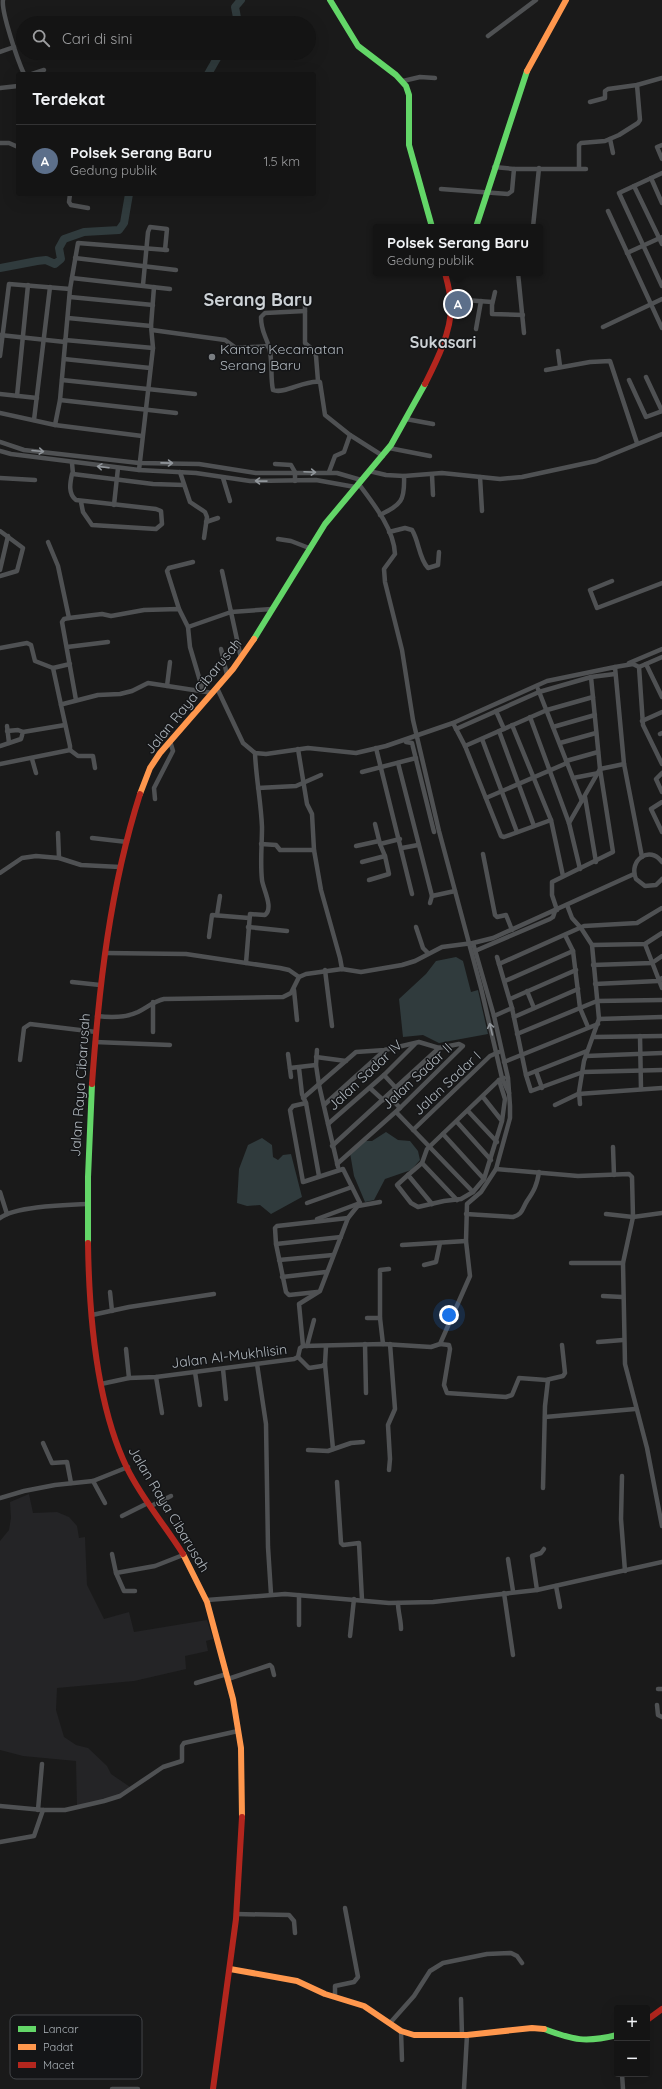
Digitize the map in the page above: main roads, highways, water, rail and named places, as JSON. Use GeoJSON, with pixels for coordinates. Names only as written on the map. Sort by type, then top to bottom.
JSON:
{"type":"FeatureCollection","features":[{"type":"Feature","properties":{"kind":"main road"},"geometry":{"type":"LineString","coordinates":[[330,0],[358,46],[403,81],[409,95],[409,137],[412,159],[431,224]]}},
{"type":"Feature","properties":{"kind":"main road"},"geometry":{"type":"LineString","coordinates":[[477,224],[494,167],[528,67],[566,0]]}},
{"type":"Feature","properties":{"kind":"main road","name":"Jalan Raya Cibarusah"},"geometry":{"type":"LineString","coordinates":[[214,2089],[230,1969],[241,1864],[241,1748],[228,1676],[207,1600],[183,1555],[149,1504],[113,1437],[102,1384],[92,1315],[87,1204],[90,1110],[100,985],[111,908],[120,867],[149,773],[157,757],[241,658],[322,528],[358,483],[389,448],[406,419],[439,349],[451,310],[451,299],[446,276]]}},
{"type":"Feature","properties":{"kind":"main road"},"geometry":{"type":"LineString","coordinates":[[230,1969],[297,1981],[321,1992],[364,2006],[401,2031],[418,2035],[464,2036],[532,2028],[545,2029],[563,2037],[578,2040],[597,2039],[614,2036]]}},
{"type":"Feature","properties":{"kind":"main road"},"geometry":{"type":"LineString","coordinates":[[650,2018],[662,2009]]}},
{"type":"Feature","properties":{"kind":"waterway"},"geometry":{"type":"LineString","coordinates":[[237,16],[235,7],[241,0]]}},
{"type":"Feature","properties":{"kind":"waterway"},"geometry":{"type":"LineString","coordinates":[[209,72],[216,60]]}},
{"type":"Feature","properties":{"kind":"waterway"},"geometry":{"type":"LineString","coordinates":[[0,268],[46,260],[55,264],[61,259],[59,248],[64,239],[84,232],[119,230],[124,223],[129,196]]}},
{"type":"Feature","properties":{"kind":"place","name":"Polsek Serang Baru"},"geometry":{"type":"Point","coordinates":[458,304]}},
{"type":"Feature","properties":{"kind":"place","name":"Kantor Kecamatan Serang Baru"},"geometry":{"type":"Point","coordinates":[212,357]}},
{"type":"Feature","properties":{"kind":"district","name":"Serang Baru"},"geometry":{"type":"Point","coordinates":[258,300]}},
{"type":"Feature","properties":{"kind":"district","name":"Sukasari"},"geometry":{"type":"Point","coordinates":[443,342]}}]}
